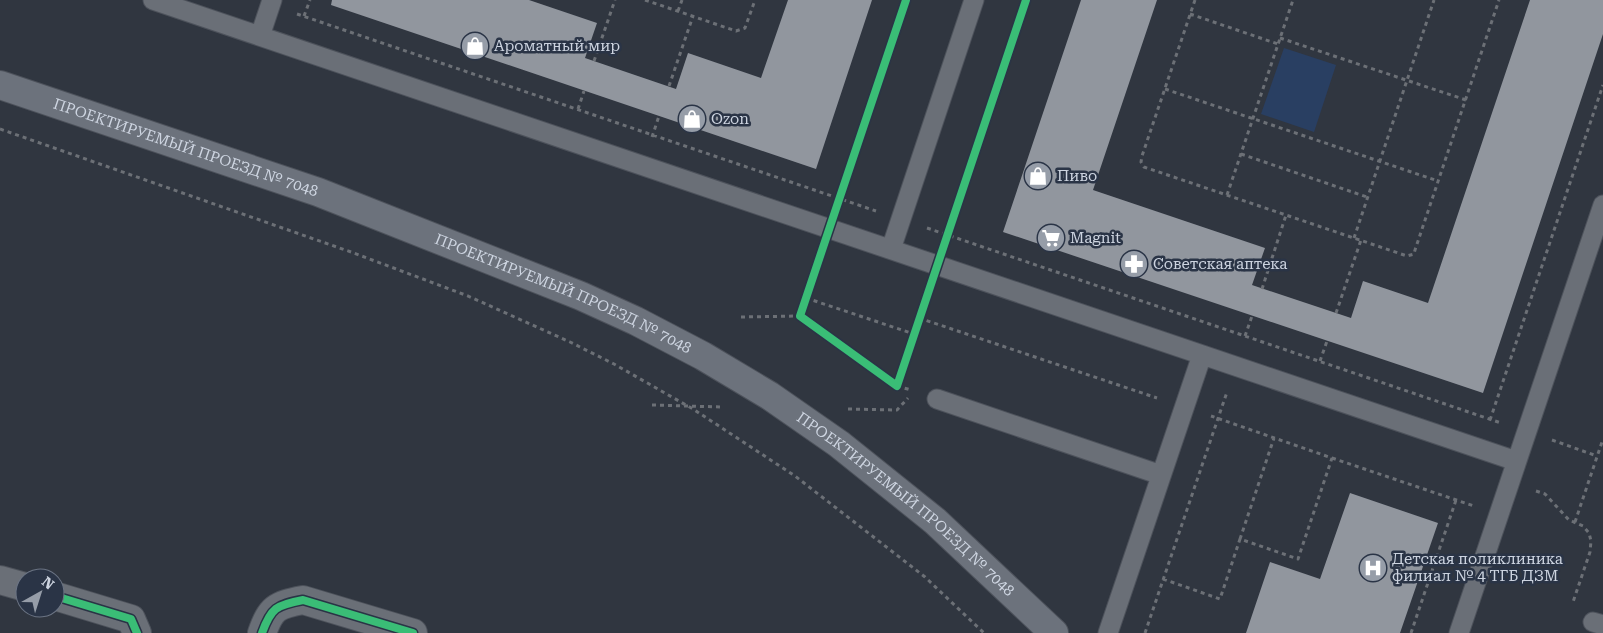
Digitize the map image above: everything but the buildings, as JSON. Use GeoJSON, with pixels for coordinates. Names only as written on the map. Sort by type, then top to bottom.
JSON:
{"type":"FeatureCollection","features":[{"type":"Feature","properties":{"kind":"main road","name":"ПРОЕКТИРУЕМЫЙ ПРОЕЗД № 7048"},"geometry":{"type":"LineString","coordinates":[[0,84],[318,192],[581,296],[636,321],[703,356],[753,386],[839,444],[935,521],[1054,633]]}},
{"type":"Feature","properties":{"kind":"street"},"geometry":{"type":"LineString","coordinates":[[0,580],[15,584]]}},
{"type":"Feature","properties":{"kind":"street"},"geometry":{"type":"LineString","coordinates":[[65,599],[130,619],[137,633]]}},
{"type":"Feature","properties":{"kind":"street"},"geometry":{"type":"LineString","coordinates":[[262,633],[268,616],[276,608],[285,603],[303,600],[413,633]]}},
{"type":"Feature","properties":{"kind":"lane"},"geometry":{"type":"LineString","coordinates":[[153,0],[1516,461]]}},
{"type":"Feature","properties":{"kind":"lane"},"geometry":{"type":"LineString","coordinates":[[260,36],[272,0]]}},
{"type":"Feature","properties":{"kind":"lane"},"geometry":{"type":"LineString","coordinates":[[891,249],[974,0]]}},
{"type":"Feature","properties":{"kind":"lane"},"geometry":{"type":"LineString","coordinates":[[1459,633],[1603,205]]}},
{"type":"Feature","properties":{"kind":"lane"},"geometry":{"type":"LineString","coordinates":[[1108,633],[1202,355]]}},
{"type":"Feature","properties":{"kind":"lane"},"geometry":{"type":"LineString","coordinates":[[937,400],[1161,475]]}},
{"type":"Feature","properties":{"kind":"path"},"geometry":{"type":"LineString","coordinates":[[304,16],[310,0]]}},
{"type":"Feature","properties":{"kind":"path"},"geometry":{"type":"LineString","coordinates":[[594,61],[615,0]]}},
{"type":"Feature","properties":{"kind":"path"},"geometry":{"type":"LineString","coordinates":[[645,0],[736,31],[745,28],[755,0]]}},
{"type":"Feature","properties":{"kind":"path"},"geometry":{"type":"LineString","coordinates":[[678,11],[682,0]]}},
{"type":"Feature","properties":{"kind":"path"},"geometry":{"type":"LineString","coordinates":[[1194,0],[1142,156],[1141,162],[1144,167],[1407,256],[1414,254],[1499,0]]}},
{"type":"Feature","properties":{"kind":"path"},"geometry":{"type":"LineString","coordinates":[[1227,195],[1293,0]]}},
{"type":"Feature","properties":{"kind":"path"},"geometry":{"type":"LineString","coordinates":[[1354,238],[1434,0]]}},
{"type":"Feature","properties":{"kind":"path"},"geometry":{"type":"LineString","coordinates":[[1190,14],[1278,44]]}},
{"type":"Feature","properties":{"kind":"path"},"geometry":{"type":"LineString","coordinates":[[669,86],[693,16]]}},
{"type":"Feature","properties":{"kind":"path"},"geometry":{"type":"LineString","coordinates":[[1280,38],[1466,100]]}},
{"type":"Feature","properties":{"kind":"path"},"geometry":{"type":"LineString","coordinates":[[1480,449],[1603,85]]}},
{"type":"Feature","properties":{"kind":"path"},"geometry":{"type":"LineString","coordinates":[[1165,89],[1438,181]]}},
{"type":"Feature","properties":{"kind":"path"},"geometry":{"type":"LineString","coordinates":[[0,129],[351,252],[468,296],[606,360],[693,409],[795,476],[925,577],[984,633]]}},
{"type":"Feature","properties":{"kind":"path"},"geometry":{"type":"LineString","coordinates":[[1241,154],[1367,197]]}},
{"type":"Feature","properties":{"kind":"path"},"geometry":{"type":"LineString","coordinates":[[830,229],[843,189]]}},
{"type":"Feature","properties":{"kind":"path"},"geometry":{"type":"LineString","coordinates":[[1262,289],[1286,215]]}},
{"type":"Feature","properties":{"kind":"path"},"geometry":{"type":"LineString","coordinates":[[911,343],[950,226]]}},
{"type":"Feature","properties":{"kind":"path"},"geometry":{"type":"LineString","coordinates":[[1336,314],[1361,240]]}},
{"type":"Feature","properties":{"kind":"path"},"geometry":{"type":"LineString","coordinates":[[800,316],[809,289]]}},
{"type":"Feature","properties":{"kind":"path"},"geometry":{"type":"LineString","coordinates":[[806,298],[914,334]]}},
{"type":"Feature","properties":{"kind":"path"},"geometry":{"type":"LineString","coordinates":[[742,317],[800,316],[808,322]]}},
{"type":"Feature","properties":{"kind":"path"},"geometry":{"type":"LineString","coordinates":[[1145,633],[1235,366]]}},
{"type":"Feature","properties":{"kind":"path"},"geometry":{"type":"LineString","coordinates":[[889,380],[897,386],[900,377]]}},
{"type":"Feature","properties":{"kind":"path"},"geometry":{"type":"LineString","coordinates":[[1240,539],[1274,438]]}},
{"type":"Feature","properties":{"kind":"path"},"geometry":{"type":"LineString","coordinates":[[1575,522],[1603,438]]}},
{"type":"Feature","properties":{"kind":"path"},"geometry":{"type":"LineString","coordinates":[[1332,458],[1498,514]]}},
{"type":"Feature","properties":{"kind":"path"},"geometry":{"type":"LineString","coordinates":[[1509,482],[1545,494],[1569,520],[1583,526],[1589,533],[1592,541],[1590,552],[1572,606]]}},
{"type":"Feature","properties":{"kind":"path"},"geometry":{"type":"LineString","coordinates":[[1411,633],[1456,500]]}},
{"type":"Feature","properties":{"kind":"shaded area"},"geometry":{"type":"Polygon","coordinates":[[[1284,48],[1336,65],[1314,132],[1261,114],[1284,48]]]}},
{"type":"Feature","properties":{"kind":"cycle path"},"geometry":{"type":"LineString","coordinates":[[906,0],[800,316],[897,386],[1026,0]]}},
{"type":"Feature","properties":{"kind":"cycle path"},"geometry":{"type":"LineString","coordinates":[[65,599],[131,619],[137,633]]}},
{"type":"Feature","properties":{"kind":"cycle path"},"geometry":{"type":"LineString","coordinates":[[262,633],[268,618],[276,609],[286,604],[303,600],[413,633]]}},
{"type":"Feature","properties":{"kind":"place","name":"Ароматный мир"},"geometry":{"type":"Point","coordinates":[475,46]}},
{"type":"Feature","properties":{"kind":"place","name":"Ozon"},"geometry":{"type":"Point","coordinates":[692,119]}},
{"type":"Feature","properties":{"kind":"place","name":"Пиво"},"geometry":{"type":"Point","coordinates":[1038,176]}},
{"type":"Feature","properties":{"kind":"place","name":"Magnit"},"geometry":{"type":"Point","coordinates":[1051,238]}},
{"type":"Feature","properties":{"kind":"place","name":"Советская аптека"},"geometry":{"type":"Point","coordinates":[1134,264]}},
{"type":"Feature","properties":{"kind":"place","name":"Детская поликлиника филиал № 4 ТГБ ДЗМ"},"geometry":{"type":"Point","coordinates":[1373,568]}}]}
